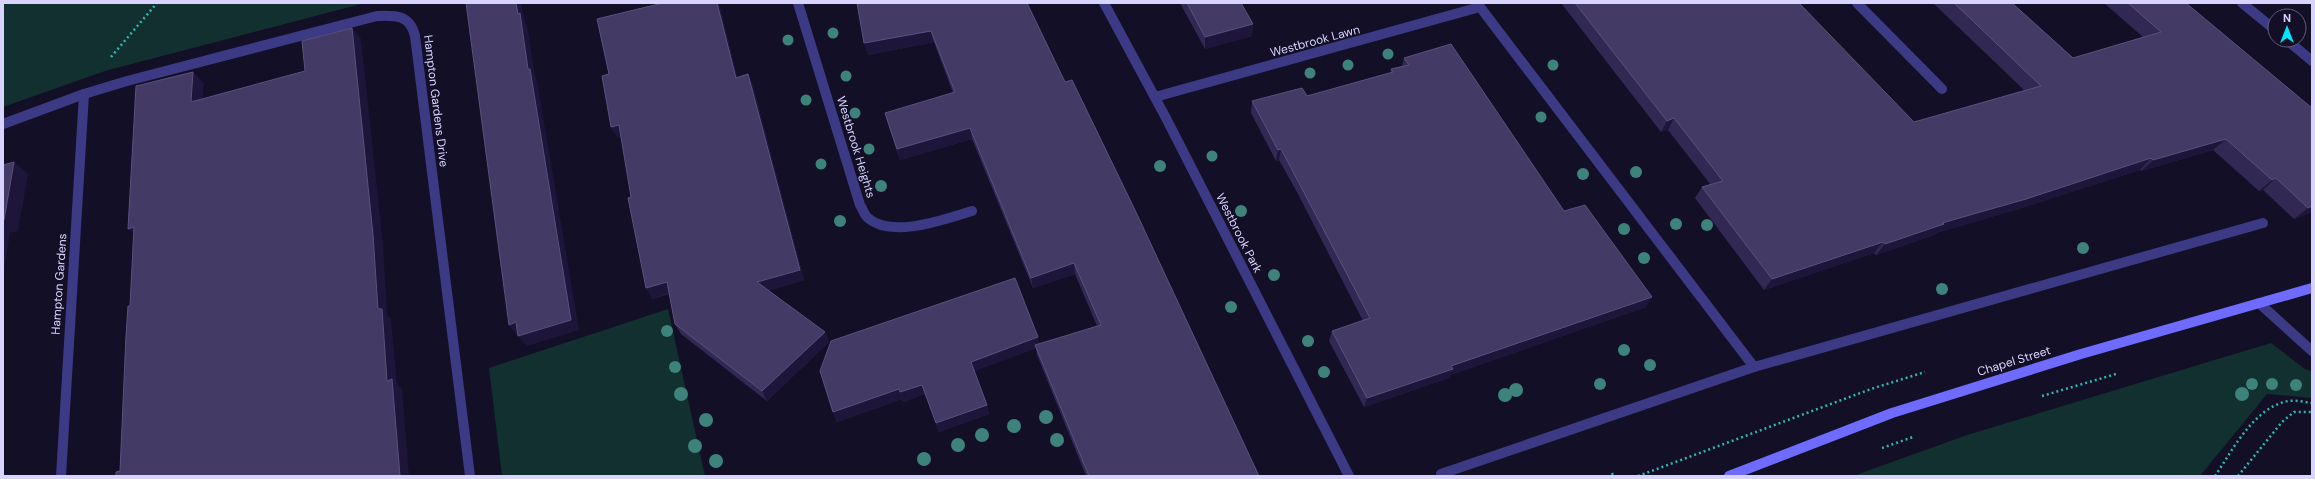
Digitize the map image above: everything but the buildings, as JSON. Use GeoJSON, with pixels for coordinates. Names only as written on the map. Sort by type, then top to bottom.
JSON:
{"type":"FeatureCollection","features":[{"type":"Feature","properties":{"kind":"main road","name":"Chapel Street"},"geometry":{"type":"LineString","coordinates":[[1729,476],[1892,413],[2081,354],[2312,288]]}},
{"type":"Feature","properties":{"kind":"street","name":"Westbrook Heights"},"geometry":{"type":"LineString","coordinates":[[798,3],[860,205],[869,218],[884,226],[907,227],[934,222],[972,211]]}},
{"type":"Feature","properties":{"kind":"street","name":"Westbrook Park"},"geometry":{"type":"LineString","coordinates":[[1104,3],[1155,97],[1349,476]]}},
{"type":"Feature","properties":{"kind":"street"},"geometry":{"type":"LineString","coordinates":[[1857,3],[1942,88]]}},
{"type":"Feature","properties":{"kind":"street"},"geometry":{"type":"LineString","coordinates":[[2242,3],[2267,23]]}},
{"type":"Feature","properties":{"kind":"street","name":"Westbrook Lawn"},"geometry":{"type":"LineString","coordinates":[[1155,97],[1479,5]]}},
{"type":"Feature","properties":{"kind":"street"},"geometry":{"type":"LineString","coordinates":[[1479,5],[1754,366]]}},
{"type":"Feature","properties":{"kind":"street","name":"Hampton Gardens Drive"},"geometry":{"type":"LineString","coordinates":[[3,124],[84,94],[127,81],[377,16],[397,15],[409,20],[413,26],[415,36],[470,476]]}},
{"type":"Feature","properties":{"kind":"street"},"geometry":{"type":"LineString","coordinates":[[2297,48],[2312,61]]}},
{"type":"Feature","properties":{"kind":"street","name":"Hampton Gardens"},"geometry":{"type":"LineString","coordinates":[[61,476],[70,316],[80,186],[84,94]]}},
{"type":"Feature","properties":{"kind":"street"},"geometry":{"type":"LineString","coordinates":[[1441,474],[1754,366],[2263,223]]}},
{"type":"Feature","properties":{"kind":"street"},"geometry":{"type":"LineString","coordinates":[[2259,303],[2282,326],[2312,351]]}},
{"type":"Feature","properties":{"kind":"path"},"geometry":{"type":"LineString","coordinates":[[108,61],[158,3]]}},
{"type":"Feature","properties":{"kind":"path"},"geometry":{"type":"LineString","coordinates":[[2038,398],[2122,372]]}},
{"type":"Feature","properties":{"kind":"path"},"geometry":{"type":"LineString","coordinates":[[2215,476],[2253,424],[2265,413],[2284,402],[2312,403]]}},
{"type":"Feature","properties":{"kind":"path"},"geometry":{"type":"LineString","coordinates":[[2238,476],[2282,422],[2294,412],[2312,412]]}},
{"type":"Feature","properties":{"kind":"path"},"geometry":{"type":"LineString","coordinates":[[1881,448],[1916,435]]}},
{"type":"Feature","properties":{"kind":"green space"},"geometry":{"type":"Polygon","coordinates":[[[3,3],[365,3],[105,71],[3,107],[3,3]]]}},
{"type":"Feature","properties":{"kind":"green space"},"geometry":{"type":"Polygon","coordinates":[[[668,309],[705,476],[502,476],[489,368],[668,309]]]}},
{"type":"Feature","properties":{"kind":"green space"},"geometry":{"type":"Polygon","coordinates":[[[2271,343],[2305,369],[2312,371],[2312,398],[2267,394],[2200,476],[1853,476],[1967,435],[2271,343]]]}}]}
